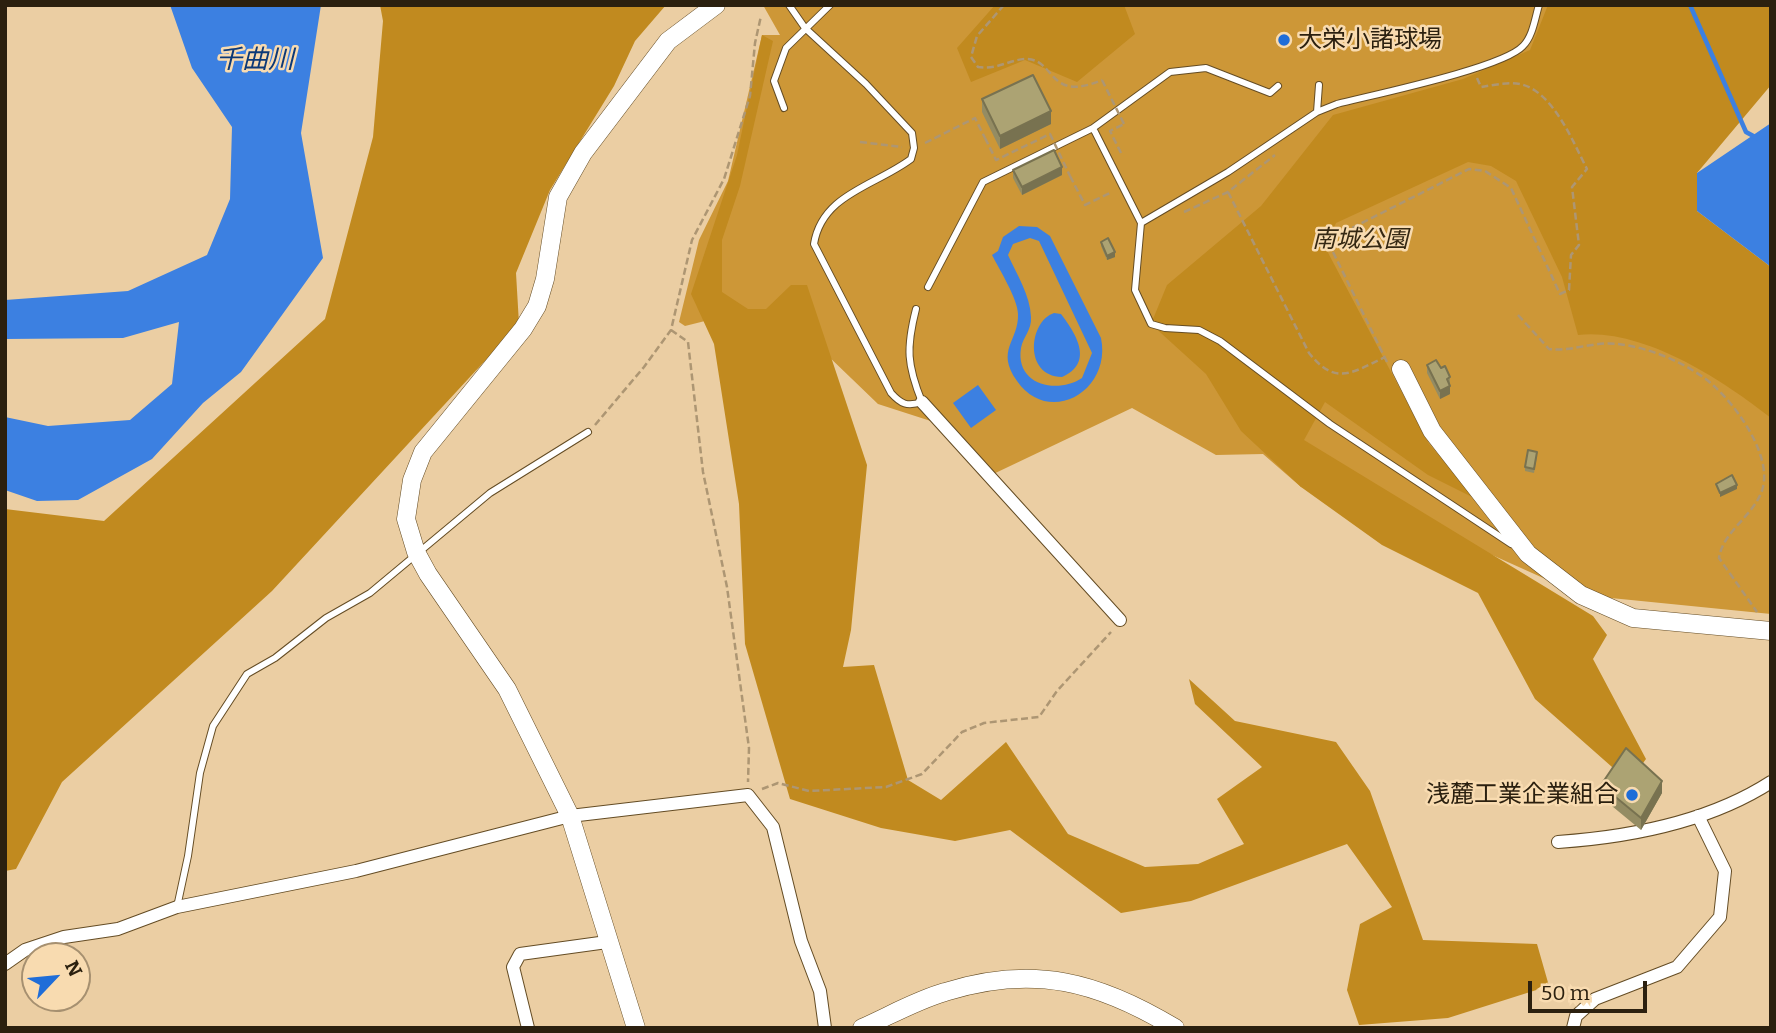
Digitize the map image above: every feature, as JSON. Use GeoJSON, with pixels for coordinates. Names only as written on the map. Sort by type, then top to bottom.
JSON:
{"type":"FeatureCollection","features":[{"type":"Feature","properties":{"kind":"street"},"geometry":{"type":"LineString","coordinates":[[636,1028],[569,816],[507,690],[416,552],[406,519],[412,480],[424,452],[516,338],[537,306],[545,279],[558,197],[583,153],[668,41],[716,5]]}},
{"type":"Feature","properties":{"kind":"street"},"geometry":{"type":"LineString","coordinates":[[1395,368],[1432,431],[1528,554],[1581,595],[1633,618],[1771,631]]}},
{"type":"Feature","properties":{"kind":"street"},"geometry":{"type":"LineString","coordinates":[[922,402],[1120,620]]}},
{"type":"Feature","properties":{"kind":"street"},"geometry":{"type":"LineString","coordinates":[[1558,842],[1606,839],[1698,816],[1771,782]]}},
{"type":"Feature","properties":{"kind":"street"},"geometry":{"type":"LineString","coordinates":[[5,964],[25,950],[64,937],[118,929],[177,907],[356,871],[569,816],[748,795],[774,827],[801,942],[820,991],[825,1028]]}},
{"type":"Feature","properties":{"kind":"street"},"geometry":{"type":"LineString","coordinates":[[1573,1028],[1576,1016],[1595,999],[1677,967],[1720,916],[1725,871],[1698,816]]}},
{"type":"Feature","properties":{"kind":"street"},"geometry":{"type":"LineString","coordinates":[[528,1028],[513,967],[520,954],[607,942]]}},
{"type":"Feature","properties":{"kind":"street"},"geometry":{"type":"LineString","coordinates":[[862,1028],[943,992],[985,982],[1022,979],[1094,987],[1147,1011],[1175,1028]]}},
{"type":"Feature","properties":{"kind":"lane"},"geometry":{"type":"LineString","coordinates":[[789,5],[805,28],[912,133],[914,148],[911,159],[897,170],[834,202],[817,227],[814,244],[891,393],[899,402],[910,406],[922,402],[909,367],[907,349],[916,309]]}},
{"type":"Feature","properties":{"kind":"lane"},"geometry":{"type":"LineString","coordinates":[[784,108],[774,81],[786,48],[830,5]]}},
{"type":"Feature","properties":{"kind":"lane"},"geometry":{"type":"LineString","coordinates":[[1141,223],[1228,172],[1317,113],[1337,104],[1472,69],[1522,47],[1530,35],[1539,5]]}},
{"type":"Feature","properties":{"kind":"lane"},"geometry":{"type":"LineString","coordinates":[[928,287],[983,182],[1093,128],[1170,72],[1206,68],[1270,93],[1278,86]]}},
{"type":"Feature","properties":{"kind":"lane"},"geometry":{"type":"LineString","coordinates":[[1317,113],[1319,85]]}},
{"type":"Feature","properties":{"kind":"lane"},"geometry":{"type":"LineString","coordinates":[[1093,128],[1141,223],[1135,289],[1151,324],[1165,328],[1199,330],[1220,341],[1341,431],[1528,554]]}},
{"type":"Feature","properties":{"kind":"lane"},"geometry":{"type":"LineString","coordinates":[[177,907],[188,856],[200,773],[212,726],[247,674],[275,658],[326,618],[370,593],[416,552],[491,493],[588,432]]}},
{"type":"Feature","properties":{"kind":"path"},"geometry":{"type":"LineString","coordinates":[[1004,5],[977,36],[971,57],[978,67],[993,69],[1027,59],[1034,61],[1066,86],[1078,88],[1102,80],[1124,124],[1110,131],[1121,153]]}},
{"type":"Feature","properties":{"kind":"path"},"geometry":{"type":"LineString","coordinates":[[588,432],[644,367],[671,330],[692,240],[724,179],[750,96],[755,43],[761,16]]}},
{"type":"Feature","properties":{"kind":"path"},"geometry":{"type":"LineString","coordinates":[[1395,368],[1385,357],[1332,250],[1336,236],[1469,169],[1485,171],[1511,188],[1560,294],[1569,290],[1571,255],[1579,245],[1572,187],[1587,169],[1566,129],[1535,92],[1521,84],[1481,87],[1472,69]]}},
{"type":"Feature","properties":{"kind":"path"},"geometry":{"type":"LineString","coordinates":[[934,138],[975,118],[996,160],[1050,134],[1085,205],[1122,186]]}},
{"type":"Feature","properties":{"kind":"path"},"geometry":{"type":"LineString","coordinates":[[860,142],[914,148]]}},
{"type":"Feature","properties":{"kind":"path"},"geometry":{"type":"LineString","coordinates":[[1228,192],[1309,353],[1325,371],[1340,375],[1353,372],[1385,357]]}},
{"type":"Feature","properties":{"kind":"path"},"geometry":{"type":"LineString","coordinates":[[1518,315],[1549,349],[1620,344],[1669,358],[1713,385],[1737,415],[1759,446],[1765,472],[1763,489],[1755,505],[1721,545],[1719,558],[1729,576],[1756,607],[1758,615]]}},
{"type":"Feature","properties":{"kind":"path"},"geometry":{"type":"LineString","coordinates":[[671,330],[688,342],[703,472],[727,587],[749,748],[748,795],[778,783],[809,791],[886,787],[922,774],[962,732],[984,723],[1039,717],[1057,691],[1120,620]]}},
{"type":"Feature","properties":{"kind":"green space","name":"南城公園"},"geometry":{"type":"Polygon","coordinates":[[[763,5],[1680,5],[1538,84],[1771,304],[1771,614],[1581,595],[1461,541],[1301,487],[1263,454],[1216,455],[1132,408],[987,477],[940,424],[878,404],[798,327],[717,318],[685,326],[679,322],[699,240],[728,181],[762,35],[780,35],[763,5]]]}},
{"type":"Feature","properties":{"kind":"shaded area"},"geometry":{"type":"Polygon","coordinates":[[[380,5],[666,5],[635,41],[614,86],[550,190],[516,273],[519,324],[272,591],[62,782],[16,869],[5,871],[5,509],[104,521],[325,319],[373,137],[383,21],[380,5]]]}},
{"type":"Feature","properties":{"kind":"shaded area"},"geometry":{"type":"Polygon","coordinates":[[[995,5],[1124,5],[1135,34],[1077,82],[1025,60],[971,82],[957,48],[995,5]]]}},
{"type":"Feature","properties":{"kind":"shaded area"},"geometry":{"type":"Polygon","coordinates":[[[1548,5],[1771,5],[1771,85],[1697,173],[1697,211],[1771,267],[1771,418],[1729,388],[1680,359],[1629,340],[1603,335],[1578,335],[1562,277],[1516,181],[1491,166],[1468,162],[1336,223],[1325,247],[1429,444],[1478,500],[1428,475],[1325,402],[1304,440],[1593,616],[1607,635],[1593,659],[1646,759],[1629,782],[1535,699],[1478,593],[1382,545],[1301,487],[1241,431],[1206,374],[1151,324],[1167,285],[1261,206],[1333,115],[1463,79],[1530,50],[1548,5]]]}},
{"type":"Feature","properties":{"kind":"shaded area"},"geometry":{"type":"Polygon","coordinates":[[[762,35],[773,41],[740,186],[722,240],[722,292],[748,309],[766,309],[791,285],[807,285],[867,465],[851,630],[843,667],[874,665],[908,780],[941,800],[1006,742],[1068,834],[1145,867],[1198,864],[1244,844],[1217,799],[1262,767],[1195,704],[1189,679],[1235,721],[1336,742],[1370,791],[1423,940],[1537,944],[1549,986],[1448,1018],[1359,1025],[1347,990],[1360,924],[1392,907],[1347,844],[1191,901],[1121,913],[1010,830],[955,841],[881,828],[790,799],[745,644],[739,504],[714,344],[691,294],[737,155],[762,35]]]}},
{"type":"Feature","properties":{"kind":"water","name":"千曲川"},"geometry":{"type":"Polygon","coordinates":[[[170,5],[321,5],[301,133],[323,258],[241,372],[203,403],[152,459],[78,500],[37,501],[5,490],[5,417],[48,426],[130,420],[172,384],[179,322],[123,338],[5,339],[5,300],[128,291],[207,255],[230,199],[232,127],[192,68],[170,5]]]}},
{"type":"Feature","properties":{"kind":"water"},"geometry":{"type":"Polygon","coordinates":[[[1771,123],[1771,267],[1697,211],[1697,173],[1771,123]]]}},
{"type":"Feature","properties":{"kind":"water"},"geometry":{"type":"Polygon","coordinates":[[[1019,226],[1037,227],[1050,236],[1101,338],[1102,357],[1097,374],[1088,387],[1075,397],[1061,402],[1045,401],[1030,395],[1011,370],[1008,353],[1018,314],[1012,292],[992,255],[998,251],[1003,237],[1019,226]],[[1030,238],[1013,244],[1008,255],[1023,285],[1030,309],[1031,322],[1021,348],[1021,361],[1031,378],[1051,386],[1062,385],[1082,378],[1092,353],[1039,241],[1030,238]]]}},
{"type":"Feature","properties":{"kind":"water"},"geometry":{"type":"Polygon","coordinates":[[[1054,313],[1061,314],[1067,322],[1080,348],[1078,364],[1062,377],[1049,374],[1041,368],[1034,348],[1039,326],[1054,313]]]}},
{"type":"Feature","properties":{"kind":"water"},"geometry":{"type":"Polygon","coordinates":[[[978,385],[996,410],[971,428],[953,403],[978,385]]]}},
{"type":"Feature","properties":{"kind":"building"},"geometry":{"type":"Polygon","coordinates":[[[1033,75],[1051,111],[1000,136],[982,99],[1033,75]]]}},
{"type":"Feature","properties":{"kind":"building"},"geometry":{"type":"Polygon","coordinates":[[[1054,150],[1062,167],[1022,187],[1013,170],[1054,150]]]}},
{"type":"Feature","properties":{"kind":"building"},"geometry":{"type":"Polygon","coordinates":[[[1108,238],[1115,252],[1107,256],[1101,242],[1108,238]]]}},
{"type":"Feature","properties":{"kind":"building"},"geometry":{"type":"Polygon","coordinates":[[[1436,360],[1441,368],[1445,366],[1450,377],[1447,379],[1450,386],[1440,391],[1427,365],[1436,360]]]}},
{"type":"Feature","properties":{"kind":"building"},"geometry":{"type":"Polygon","coordinates":[[[1528,450],[1537,452],[1534,469],[1525,467],[1528,450]]]}},
{"type":"Feature","properties":{"kind":"building"},"geometry":{"type":"Polygon","coordinates":[[[1732,475],[1737,485],[1720,493],[1716,484],[1732,475]]]}},
{"type":"Feature","properties":{"kind":"building","name":"浅麓工業企業組合"},"geometry":{"type":"Polygon","coordinates":[[[1626,748],[1662,781],[1641,818],[1601,785],[1626,748]]]}},
{"type":"Feature","properties":{"kind":"waterway"},"geometry":{"type":"LineString","coordinates":[[1690,5],[1746,132],[1757,138]]}},
{"type":"Feature","properties":{"kind":"place","name":"大栄小諸球場"},"geometry":{"type":"Point","coordinates":[1284,40]}},
{"type":"Feature","properties":{"kind":"place","name":"浅麓工業企業組合"},"geometry":{"type":"Point","coordinates":[1632,795]}}]}
